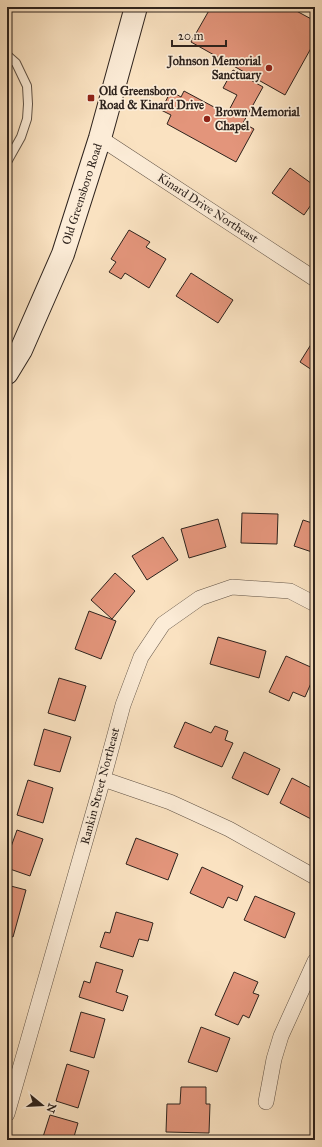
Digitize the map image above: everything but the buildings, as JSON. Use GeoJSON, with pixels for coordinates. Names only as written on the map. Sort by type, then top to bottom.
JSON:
{"type":"FeatureCollection","features":[{"type":"Feature","properties":{"kind":"street","name":"Old Greensboro Road"},"geometry":{"type":"LineString","coordinates":[[7,373],[21,350],[63,254],[100,138],[136,7]]}},
{"type":"Feature","properties":{"kind":"street","name":"Kinard Drive Northeast"},"geometry":{"type":"LineString","coordinates":[[100,138],[315,279]]}},
{"type":"Feature","properties":{"kind":"street","name":"Rankin Street Northeast"},"geometry":{"type":"LineString","coordinates":[[7,1114],[123,705],[141,657],[163,624],[200,598],[232,587],[290,591],[315,604]]}},
{"type":"Feature","properties":{"kind":"street"},"geometry":{"type":"LineString","coordinates":[[103,779],[170,802],[229,828],[315,877]]}},
{"type":"Feature","properties":{"kind":"street"},"geometry":{"type":"LineString","coordinates":[[266,1102],[280,1036],[315,961]]}},
{"type":"Feature","properties":{"kind":"lane"},"geometry":{"type":"LineString","coordinates":[[7,55],[16,63],[27,86],[28,104],[27,119],[21,137],[7,162]]}},
{"type":"Feature","properties":{"kind":"place","name":"Johnson Memorial Sanctuary"},"geometry":{"type":"Point","coordinates":[269,68]}},
{"type":"Feature","properties":{"kind":"place","name":"Old Greensboro Road & Kinard Drive"},"geometry":{"type":"Point","coordinates":[91,98]}},
{"type":"Feature","properties":{"kind":"place","name":"Brown Memorial Chapel"},"geometry":{"type":"Point","coordinates":[207,119]}}]}
